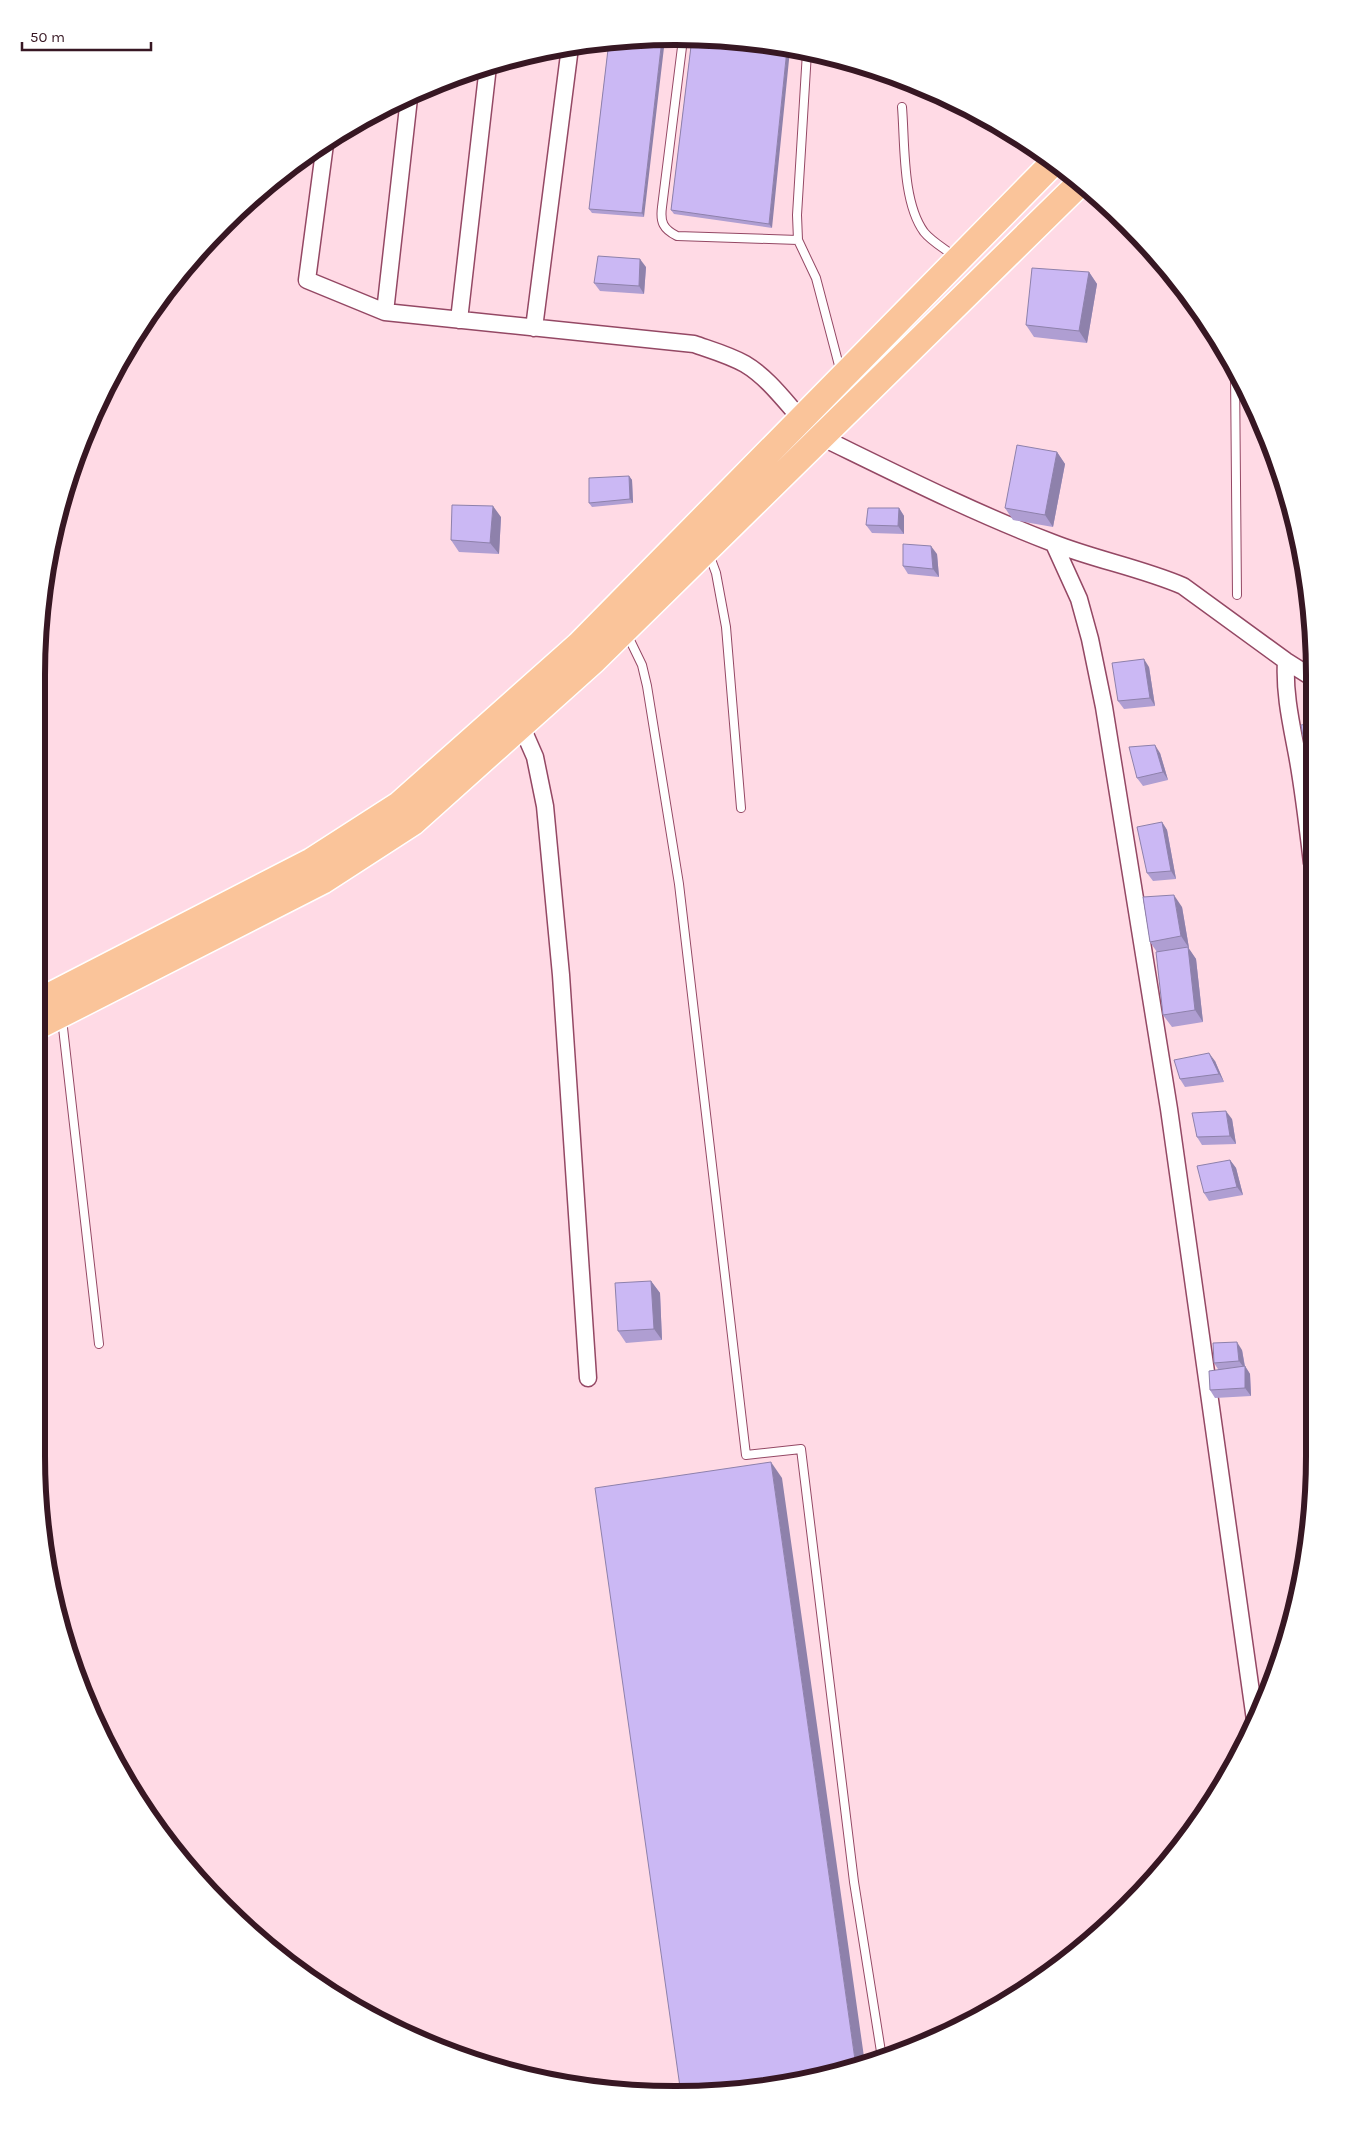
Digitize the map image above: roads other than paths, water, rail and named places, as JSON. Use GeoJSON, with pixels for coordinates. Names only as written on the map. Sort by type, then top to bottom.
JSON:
{"type":"FeatureCollection","features":[{"type":"Feature","properties":{"kind":"highway"},"geometry":{"type":"LineString","coordinates":[[48,1013],[312,861],[399,805],[579,644],[1049,167]]}},
{"type":"Feature","properties":{"kind":"highway"},"geometry":{"type":"LineString","coordinates":[[48,1013],[322,880],[413,822],[625,630],[1075,188]]}},
{"type":"Feature","properties":{"kind":"street"},"geometry":{"type":"LineString","coordinates":[[534,328],[569,54]]}},
{"type":"Feature","properties":{"kind":"street"},"geometry":{"type":"LineString","coordinates":[[458,320],[487,74]]}},
{"type":"Feature","properties":{"kind":"street"},"geometry":{"type":"LineString","coordinates":[[385,312],[408,105]]}},
{"type":"Feature","properties":{"kind":"street"},"geometry":{"type":"LineString","coordinates":[[324,152],[308,280],[385,312],[694,344],[729,356],[747,365],[764,379],[801,419]]}},
{"type":"Feature","properties":{"kind":"street"},"geometry":{"type":"LineString","coordinates":[[821,437],[918,484],[1054,544],[1164,578],[1183,586],[1306,674]]}},
{"type":"Feature","properties":{"kind":"street"},"geometry":{"type":"LineString","coordinates":[[1054,544],[1079,599],[1090,639],[1104,707],[1169,1109],[1252,1709]]}},
{"type":"Feature","properties":{"kind":"street"},"geometry":{"type":"LineString","coordinates":[[1286,661],[1285,680],[1288,706],[1306,819]]}},
{"type":"Feature","properties":{"kind":"street"},"geometry":{"type":"LineString","coordinates":[[521,726],[535,757],[545,806],[561,975],[588,1378]]}},
{"type":"Feature","properties":{"kind":"lane"},"geometry":{"type":"LineString","coordinates":[[682,45],[661,212],[665,230],[677,236],[798,240]]}},
{"type":"Feature","properties":{"kind":"lane"},"geometry":{"type":"LineString","coordinates":[[807,59],[797,215],[798,240],[816,278],[842,377]]}},
{"type":"Feature","properties":{"kind":"lane"},"geometry":{"type":"LineString","coordinates":[[902,106],[909,193],[915,216],[925,233],[958,259]]}},
{"type":"Feature","properties":{"kind":"lane"},"geometry":{"type":"LineString","coordinates":[[1235,385],[1236,595]]}},
{"type":"Feature","properties":{"kind":"lane"},"geometry":{"type":"LineString","coordinates":[[707,550],[716,573],[726,627],[741,808]]}},
{"type":"Feature","properties":{"kind":"lane"},"geometry":{"type":"LineString","coordinates":[[625,630],[642,665],[647,686],[679,884],[746,1455],[801,1449],[854,1882],[881,2052]]}},
{"type":"Feature","properties":{"kind":"lane"},"geometry":{"type":"LineString","coordinates":[[48,1013],[99,1344]]}}]}
